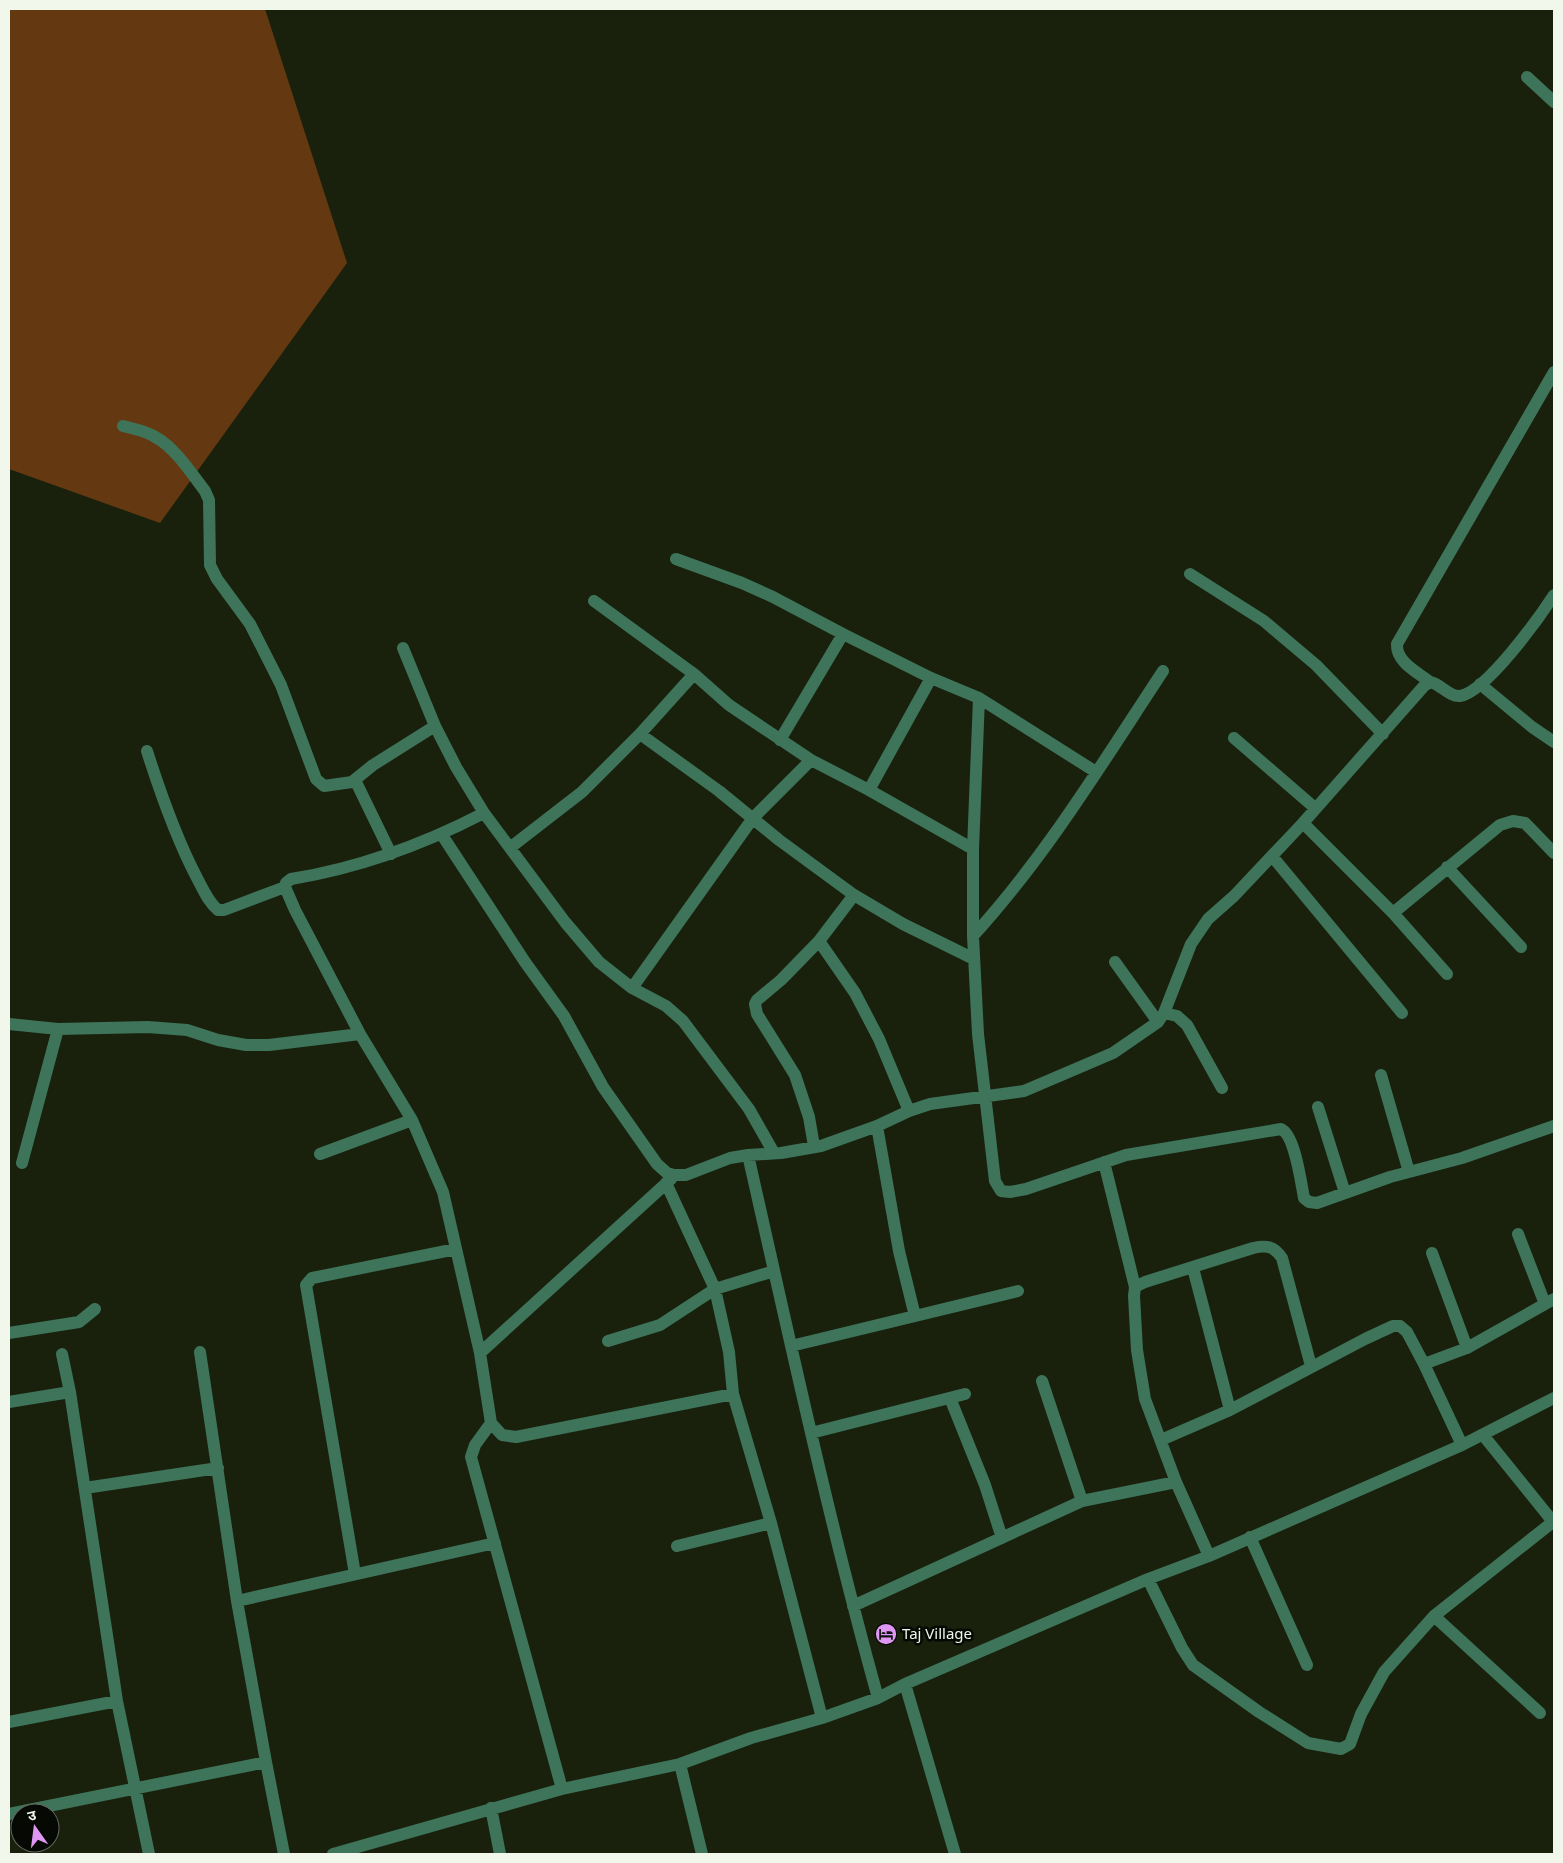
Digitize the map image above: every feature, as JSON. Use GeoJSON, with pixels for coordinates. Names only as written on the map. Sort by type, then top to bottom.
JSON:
{"type":"FeatureCollection","features":[{"type":"Feature","properties":{"kind":"street"},"geometry":{"type":"LineString","coordinates":[[1527,77],[1554,102]]}},
{"type":"Feature","properties":{"kind":"street"},"geometry":{"type":"LineString","coordinates":[[1554,372],[1397,644],[1396,651],[1399,657],[1430,682],[1436,683],[1452,695],[1466,694],[1480,684],[1513,650],[1554,595]]}},
{"type":"Feature","properties":{"kind":"street"},"geometry":{"type":"LineString","coordinates":[[123,426],[149,434],[168,446],[205,491],[209,500],[210,564],[218,579],[250,624],[281,685],[316,778],[324,786],[352,782],[373,765],[435,726]]}},
{"type":"Feature","properties":{"kind":"street"},"geometry":{"type":"LineString","coordinates":[[676,559],[766,593],[842,634],[931,678],[979,698],[1096,772]]}},
{"type":"Feature","properties":{"kind":"street"},"geometry":{"type":"LineString","coordinates":[[1190,574],[1264,621],[1316,666],[1383,734]]}},
{"type":"Feature","properties":{"kind":"street"},"geometry":{"type":"LineString","coordinates":[[594,601],[694,674],[729,705],[810,760],[869,790],[973,849]]}},
{"type":"Feature","properties":{"kind":"street"},"geometry":{"type":"LineString","coordinates":[[780,740],[842,634]]}},
{"type":"Feature","properties":{"kind":"street"},"geometry":{"type":"LineString","coordinates":[[403,648],[435,726],[456,767],[484,812],[565,922],[599,962],[632,988],[666,1006],[683,1021],[749,1109],[774,1153]]}},
{"type":"Feature","properties":{"kind":"street"},"geometry":{"type":"LineString","coordinates":[[973,936],[1002,904],[1056,834],[1163,671]]}},
{"type":"Feature","properties":{"kind":"street"},"geometry":{"type":"LineString","coordinates":[[511,847],[582,792],[640,734],[694,674]]}},
{"type":"Feature","properties":{"kind":"street"},"geometry":{"type":"LineString","coordinates":[[869,790],[931,678]]}},
{"type":"Feature","properties":{"kind":"street"},"geometry":{"type":"LineString","coordinates":[[480,1354],[670,1179],[686,1175],[730,1158],[781,1153],[820,1146],[876,1126],[909,1110],[930,1104],[1024,1091],[1113,1053],[1161,1017],[1191,944],[1208,919],[1234,896],[1303,824],[1315,808],[1424,686],[1430,682]]}},
{"type":"Feature","properties":{"kind":"street"},"geometry":{"type":"LineString","coordinates":[[1480,684],[1532,727],[1554,742]]}},
{"type":"Feature","properties":{"kind":"street"},"geometry":{"type":"LineString","coordinates":[[979,698],[973,849],[974,960],[978,1034],[995,1181],[1001,1191],[1010,1192],[1026,1189],[1126,1155],[1281,1129],[1286,1131],[1291,1141],[1304,1198],[1308,1202],[1317,1203],[1409,1172],[1462,1158],[1554,1126]]}},
{"type":"Feature","properties":{"kind":"street"},"geometry":{"type":"LineString","coordinates":[[640,734],[719,791],[779,840],[854,895],[903,924],[974,960]]}},
{"type":"Feature","properties":{"kind":"street"},"geometry":{"type":"LineString","coordinates":[[1234,738],[1315,808]]}},
{"type":"Feature","properties":{"kind":"street"},"geometry":{"type":"LineString","coordinates":[[148,751],[159,791],[174,827],[190,864],[213,906],[218,910],[224,910],[285,887]]}},
{"type":"Feature","properties":{"kind":"street"},"geometry":{"type":"LineString","coordinates":[[632,988],[753,818],[810,760]]}},
{"type":"Feature","properties":{"kind":"street"},"geometry":{"type":"LineString","coordinates":[[352,782],[360,788],[391,854]]}},
{"type":"Feature","properties":{"kind":"street"},"geometry":{"type":"LineString","coordinates":[[484,812],[442,834],[391,854],[339,870],[291,879],[286,882],[285,887],[295,910],[360,1034],[412,1120],[443,1192],[480,1354],[491,1422],[502,1435],[516,1437],[733,1394]]}},
{"type":"Feature","properties":{"kind":"street"},"geometry":{"type":"LineString","coordinates":[[1393,913],[1500,825],[1513,821],[1525,823],[1554,853]]}},
{"type":"Feature","properties":{"kind":"street"},"geometry":{"type":"LineString","coordinates":[[1303,824],[1393,913],[1447,974]]}},
{"type":"Feature","properties":{"kind":"street"},"geometry":{"type":"LineString","coordinates":[[442,834],[525,962],[564,1016],[603,1087],[657,1164],[667,1173],[670,1179],[716,1289],[729,1352],[733,1394],[771,1523],[822,1718]]}},
{"type":"Feature","properties":{"kind":"street"},"geometry":{"type":"LineString","coordinates":[[1272,856],[1402,1013]]}},
{"type":"Feature","properties":{"kind":"street"},"geometry":{"type":"LineString","coordinates":[[1447,867],[1521,947]]}},
{"type":"Feature","properties":{"kind":"street"},"geometry":{"type":"LineString","coordinates":[[814,1146],[809,1117],[795,1075],[757,1014],[755,1004],[820,941],[854,895]]}},
{"type":"Feature","properties":{"kind":"street"},"geometry":{"type":"LineString","coordinates":[[820,941],[855,992],[879,1039],[909,1110]]}},
{"type":"Feature","properties":{"kind":"street"},"geometry":{"type":"LineString","coordinates":[[1115,962],[1161,1017]]}},
{"type":"Feature","properties":{"kind":"street"},"geometry":{"type":"LineString","coordinates":[[1161,1017],[1177,1016],[1187,1025],[1222,1088]]}},
{"type":"Feature","properties":{"kind":"street"},"geometry":{"type":"LineString","coordinates":[[9,1024],[58,1029],[158,1028],[187,1030],[218,1040],[246,1045],[269,1045],[360,1034]]}},
{"type":"Feature","properties":{"kind":"street"},"geometry":{"type":"LineString","coordinates":[[22,1163],[58,1029]]}},
{"type":"Feature","properties":{"kind":"street"},"geometry":{"type":"LineString","coordinates":[[1381,1075],[1409,1172]]}},
{"type":"Feature","properties":{"kind":"street"},"geometry":{"type":"LineString","coordinates":[[1318,1107],[1345,1193]]}},
{"type":"Feature","properties":{"kind":"street"},"geometry":{"type":"LineString","coordinates":[[320,1154],[412,1120]]}},
{"type":"Feature","properties":{"kind":"street"},"geometry":{"type":"LineString","coordinates":[[876,1126],[899,1251],[915,1316]]}},
{"type":"Feature","properties":{"kind":"street"},"geometry":{"type":"LineString","coordinates":[[748,1155],[811,1433],[853,1606],[878,1698]]}},
{"type":"Feature","properties":{"kind":"street"},"geometry":{"type":"LineString","coordinates":[[1104,1162],[1135,1287],[1137,1350],[1146,1399],[1176,1482],[1209,1556]]}},
{"type":"Feature","properties":{"kind":"street"},"geometry":{"type":"LineString","coordinates":[[1424,1364],[1467,1348],[1549,1301],[1518,1234]]}},
{"type":"Feature","properties":{"kind":"street"},"geometry":{"type":"LineString","coordinates":[[1135,1287],[1145,1282],[1265,1246],[1272,1247],[1277,1250],[1282,1258],[1310,1366]]}},
{"type":"Feature","properties":{"kind":"street"},"geometry":{"type":"LineString","coordinates":[[355,1574],[306,1285],[312,1278],[456,1249]]}},
{"type":"Feature","properties":{"kind":"street"},"geometry":{"type":"LineString","coordinates":[[1432,1253],[1467,1348]]}},
{"type":"Feature","properties":{"kind":"street"},"geometry":{"type":"LineString","coordinates":[[1193,1268],[1230,1410]]}},
{"type":"Feature","properties":{"kind":"street"},"geometry":{"type":"LineString","coordinates":[[608,1341],[660,1325],[716,1289],[774,1271]]}},
{"type":"Feature","properties":{"kind":"street"},"geometry":{"type":"LineString","coordinates":[[791,1346],[1018,1291]]}},
{"type":"Feature","properties":{"kind":"street"},"geometry":{"type":"LineString","coordinates":[[9,1333],[79,1322],[95,1309]]}},
{"type":"Feature","properties":{"kind":"street"},"geometry":{"type":"LineString","coordinates":[[1161,1440],[1230,1410],[1274,1388],[1310,1366],[1386,1329],[1400,1326],[1407,1332],[1424,1364],[1462,1445]]}},
{"type":"Feature","properties":{"kind":"street"},"geometry":{"type":"LineString","coordinates":[[200,1352],[237,1601],[284,1854]]}},
{"type":"Feature","properties":{"kind":"street"},"geometry":{"type":"LineString","coordinates":[[62,1354],[70,1392],[117,1700],[149,1854]]}},
{"type":"Feature","properties":{"kind":"street"},"geometry":{"type":"LineString","coordinates":[[1042,1381],[1082,1501]]}},
{"type":"Feature","properties":{"kind":"street"},"geometry":{"type":"LineString","coordinates":[[9,1402],[70,1392]]}},
{"type":"Feature","properties":{"kind":"street"},"geometry":{"type":"LineString","coordinates":[[811,1433],[966,1394]]}},
{"type":"Feature","properties":{"kind":"street"},"geometry":{"type":"LineString","coordinates":[[950,1398],[986,1485],[1002,1538]]}},
{"type":"Feature","properties":{"kind":"street"},"geometry":{"type":"LineString","coordinates":[[333,1854],[562,1789],[680,1764],[751,1738],[822,1718],[878,1698],[905,1684],[1148,1579],[1209,1556],[1462,1445],[1554,1398]]}},
{"type":"Feature","properties":{"kind":"street"},"geometry":{"type":"LineString","coordinates":[[491,1422],[475,1445],[471,1457],[562,1789]]}},
{"type":"Feature","properties":{"kind":"street"},"geometry":{"type":"LineString","coordinates":[[1148,1579],[1182,1648],[1193,1665],[1259,1712],[1308,1743],[1335,1750],[1347,1747],[1350,1744],[1361,1714],[1384,1672],[1434,1616],[1554,1522],[1483,1435]]}},
{"type":"Feature","properties":{"kind":"street"},"geometry":{"type":"LineString","coordinates":[[85,1488],[218,1468]]}},
{"type":"Feature","properties":{"kind":"street"},"geometry":{"type":"LineString","coordinates":[[853,1606],[1082,1501],[1176,1482]]}},
{"type":"Feature","properties":{"kind":"street"},"geometry":{"type":"LineString","coordinates":[[677,1546],[771,1523]]}},
{"type":"Feature","properties":{"kind":"street"},"geometry":{"type":"LineString","coordinates":[[1250,1537],[1307,1665]]}},
{"type":"Feature","properties":{"kind":"street"},"geometry":{"type":"LineString","coordinates":[[237,1601],[495,1542]]}},
{"type":"Feature","properties":{"kind":"street"},"geometry":{"type":"LineString","coordinates":[[1434,1616],[1540,1713]]}},
{"type":"Feature","properties":{"kind":"street"},"geometry":{"type":"LineString","coordinates":[[905,1684],[956,1854]]}},
{"type":"Feature","properties":{"kind":"street"},"geometry":{"type":"LineString","coordinates":[[9,1722],[117,1700]]}},
{"type":"Feature","properties":{"kind":"street"},"geometry":{"type":"LineString","coordinates":[[9,1814],[134,1787],[266,1762]]}},
{"type":"Feature","properties":{"kind":"street"},"geometry":{"type":"LineString","coordinates":[[680,1764],[702,1854]]}},
{"type":"Feature","properties":{"kind":"street"},"geometry":{"type":"LineString","coordinates":[[491,1808],[500,1854]]}},
{"type":"Feature","properties":{"kind":"shaded area"},"geometry":{"type":"Polygon","coordinates":[[[9,9],[265,9],[347,263],[160,523],[9,469],[9,9]]]}},
{"type":"Feature","properties":{"kind":"place","name":"Taj Village"},"geometry":{"type":"Point","coordinates":[886,1634]}}]}
